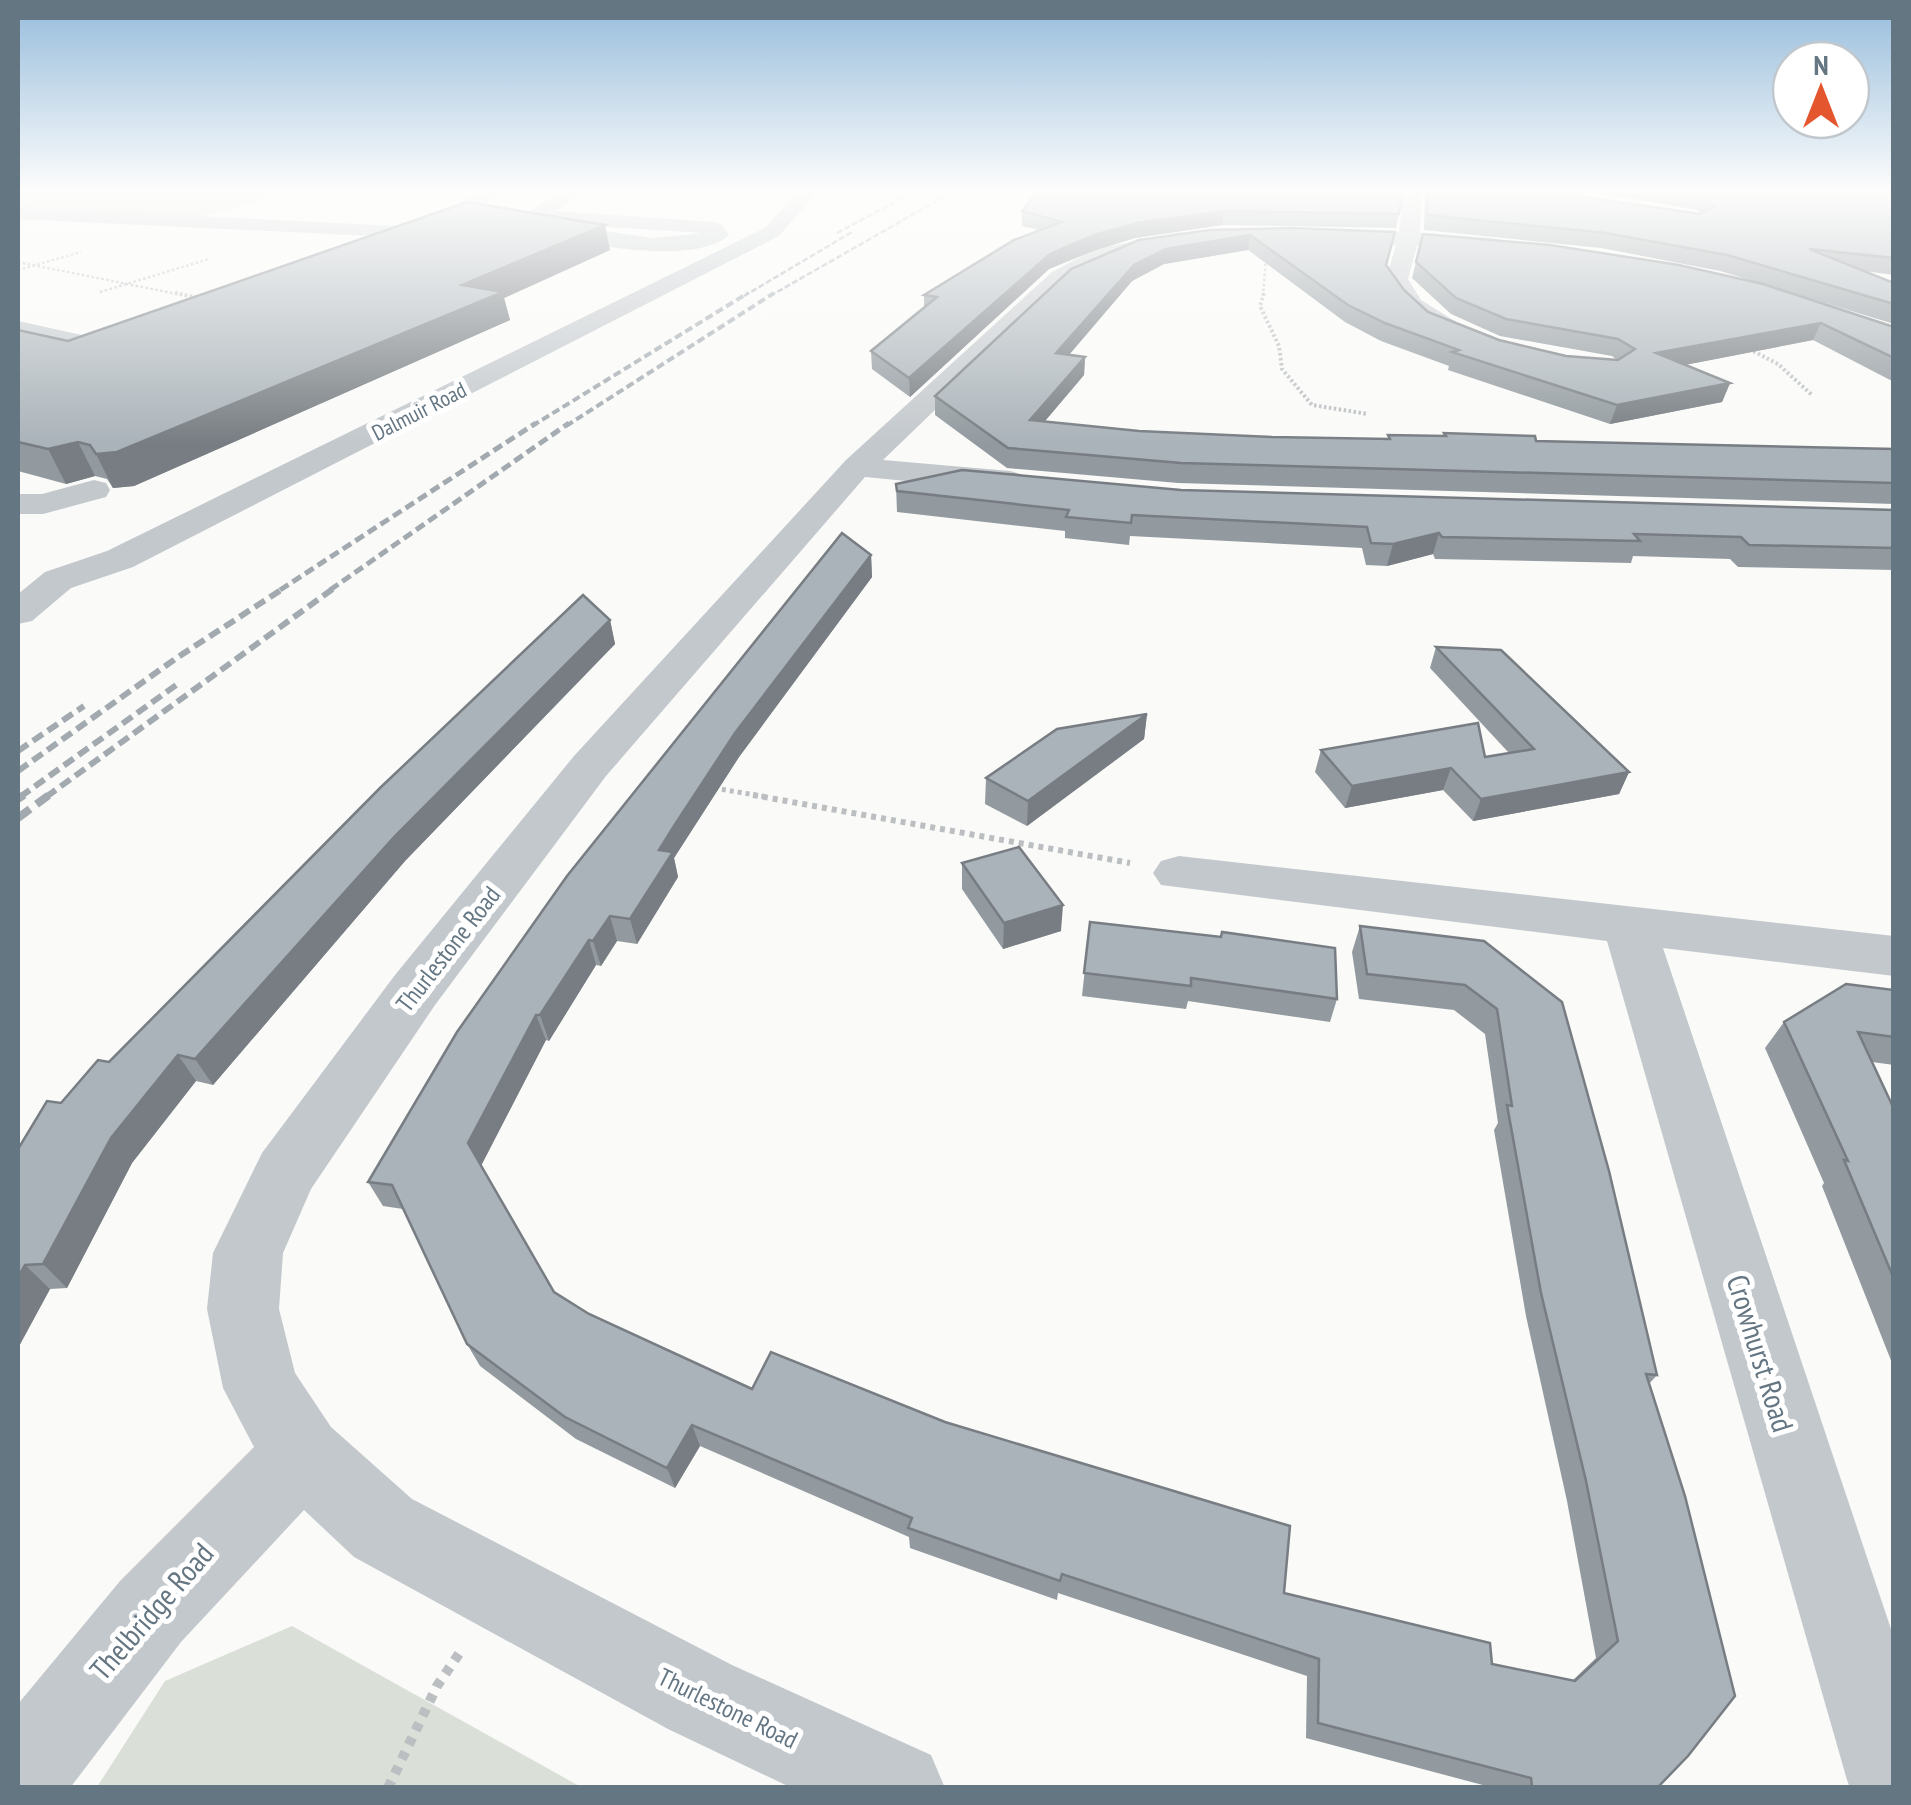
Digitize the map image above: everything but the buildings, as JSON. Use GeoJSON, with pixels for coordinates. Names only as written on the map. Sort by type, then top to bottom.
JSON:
{"type":"FeatureCollection","features":[{"type":"Feature","properties":{"kind":"street","name":"Dalmuir Road"},"geometry":{"type":"LineString","coordinates":[[18,612],[58,580],[120,560],[686,275]]}},
{"type":"Feature","properties":{"kind":"street","name":"Thurlestone Road"},"geometry":{"type":"LineString","coordinates":[[898,1788],[700,1697],[383,1528],[303,1455],[261,1388],[243,1310],[248,1253],[285,1173],[415,990],[590,766],[857,467],[1063,275]]}},
{"type":"Feature","properties":{"kind":"street"},"geometry":{"type":"LineString","coordinates":[[1398,275],[1412,305],[1432,320],[1472,338]]}},
{"type":"Feature","properties":{"kind":"street"},"geometry":{"type":"LineString","coordinates":[[18,330],[92,345],[220,302]]}},
{"type":"Feature","properties":{"kind":"street"},"geometry":{"type":"LineString","coordinates":[[857,467],[1046,485]]}},
{"type":"Feature","properties":{"kind":"street"},"geometry":{"type":"LineString","coordinates":[[18,504],[43,504],[94,490]]}},
{"type":"Feature","properties":{"kind":"street"},"geometry":{"type":"LineString","coordinates":[[18,581],[58,580]]}},
{"type":"Feature","properties":{"kind":"street"},"geometry":{"type":"LineString","coordinates":[[1179,873],[1894,956]]}},
{"type":"Feature","properties":{"kind":"street","name":"Crowhurst Road"},"geometry":{"type":"LineString","coordinates":[[1629,926],[1894,1780]]}},
{"type":"Feature","properties":{"kind":"street","name":"Thelbridge Road"},"geometry":{"type":"LineString","coordinates":[[18,1783],[71,1703],[201,1552],[303,1455]]}},
{"type":"Feature","properties":{"kind":"path"},"geometry":{"type":"LineString","coordinates":[[85,275],[220,302]]}},
{"type":"Feature","properties":{"kind":"path"},"geometry":{"type":"LineString","coordinates":[[1266,275],[1260,306],[1279,346],[1282,369],[1289,380],[1312,405],[1368,414]]}},
{"type":"Feature","properties":{"kind":"path"},"geometry":{"type":"LineString","coordinates":[[1761,344],[1741,346],[1778,364],[1812,396]]}},
{"type":"Feature","properties":{"kind":"path"},"geometry":{"type":"LineString","coordinates":[[706,786],[1179,873]]}},
{"type":"Feature","properties":{"kind":"path"},"geometry":{"type":"LineString","coordinates":[[388,1788],[437,1686],[501,1593]]}},
{"type":"Feature","properties":{"kind":"shaded area"},"geometry":{"type":"Polygon","coordinates":[[[292,1626],[581,1787],[97,1787],[165,1681],[292,1626]]]}},
{"type":"Feature","properties":{"kind":"railway"},"geometry":{"type":"LineString","coordinates":[[744,296],[779,275]]}},
{"type":"Feature","properties":{"kind":"railway"},"geometry":{"type":"LineString","coordinates":[[770,296],[806,275]]}},
{"type":"Feature","properties":{"kind":"railway"},"geometry":{"type":"LineString","coordinates":[[532,426],[748,293]]}},
{"type":"Feature","properties":{"kind":"railway"},"geometry":{"type":"LineString","coordinates":[[566,426],[774,293]]}},
{"type":"Feature","properties":{"kind":"railway"},"geometry":{"type":"LineString","coordinates":[[280,590],[536,423]]}},
{"type":"Feature","properties":{"kind":"railway"},"geometry":{"type":"LineString","coordinates":[[330,590],[569,423]]}},
{"type":"Feature","properties":{"kind":"railway"},"geometry":{"type":"LineString","coordinates":[[18,771],[178,657],[284,588]]}},
{"type":"Feature","properties":{"kind":"railway"},"geometry":{"type":"LineString","coordinates":[[46,797],[334,588]]}},
{"type":"Feature","properties":{"kind":"railway"},"geometry":{"type":"LineString","coordinates":[[20,797],[179,683]]}},
{"type":"Feature","properties":{"kind":"railway"},"geometry":{"type":"LineString","coordinates":[[18,751],[84,706]]}},
{"type":"Feature","properties":{"kind":"railway"},"geometry":{"type":"LineString","coordinates":[[18,799],[24,795]]}},
{"type":"Feature","properties":{"kind":"railway"},"geometry":{"type":"LineString","coordinates":[[18,818],[49,795]]}}]}
